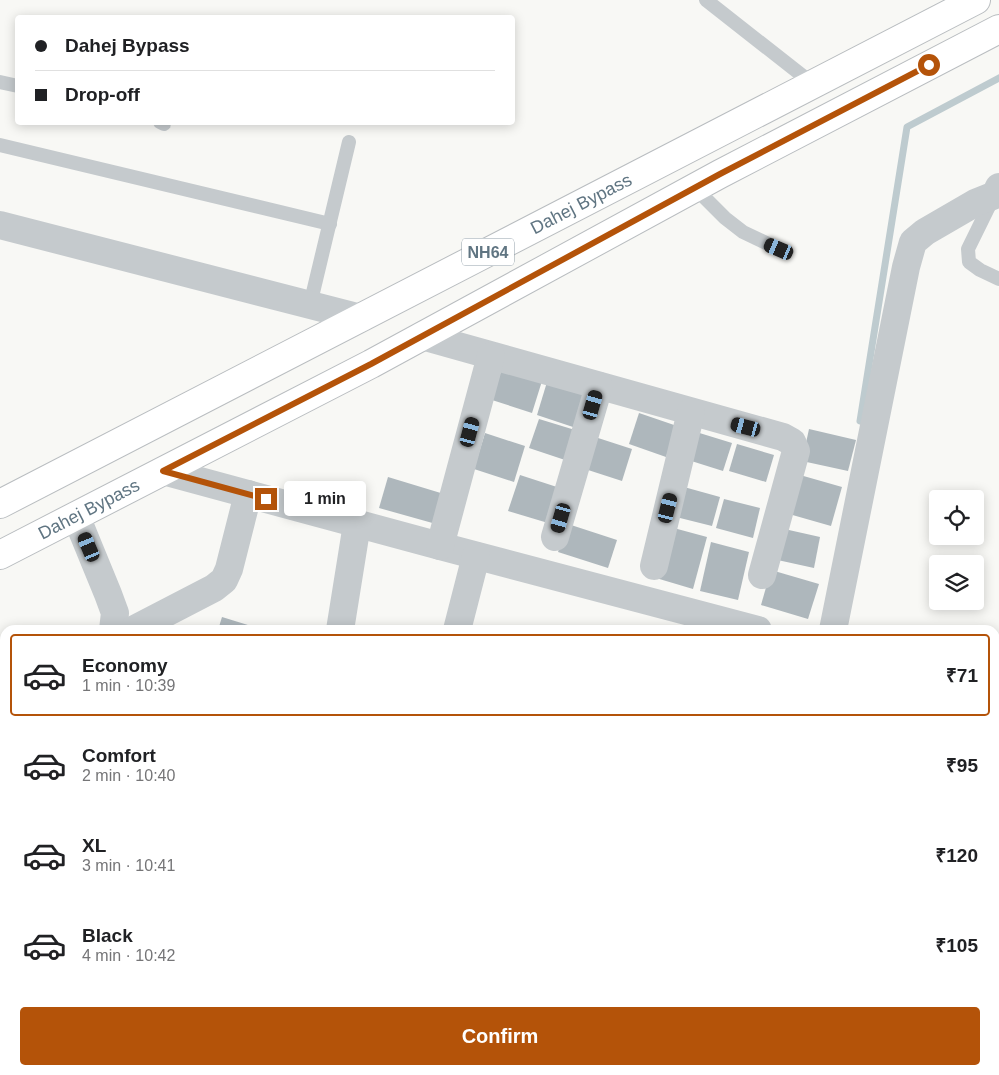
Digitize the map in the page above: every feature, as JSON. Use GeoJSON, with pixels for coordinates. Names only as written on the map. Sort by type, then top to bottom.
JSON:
{"type":"FeatureCollection","features":[{"type":"Feature","properties":{"kind":"highway","name":"Dahej Bypass"},"geometry":{"type":"LineString","coordinates":[[0,504],[976,0]]}},
{"type":"Feature","properties":{"kind":"highway","name":"Dahej Bypass"},"geometry":{"type":"LineString","coordinates":[[0,554],[362,369],[695,188],[999,29]]}},
{"type":"Feature","properties":{"kind":"street"},"geometry":{"type":"LineString","coordinates":[[834,625],[906,267],[913,242],[925,232],[997,191]]}},
{"type":"Feature","properties":{"kind":"street"},"geometry":{"type":"LineString","coordinates":[[0,225],[361,318]]}},
{"type":"Feature","properties":{"kind":"street"},"geometry":{"type":"LineString","coordinates":[[422,336],[783,437],[792,442],[796,451],[762,575]]}},
{"type":"Feature","properties":{"kind":"street"},"geometry":{"type":"LineString","coordinates":[[440,546],[491,356]]}},
{"type":"Feature","properties":{"kind":"street"},"geometry":{"type":"LineString","coordinates":[[556,537],[599,386]]}},
{"type":"Feature","properties":{"kind":"street"},"geometry":{"type":"LineString","coordinates":[[654,566],[691,412]]}},
{"type":"Feature","properties":{"kind":"street"},"geometry":{"type":"LineString","coordinates":[[163,471],[476,556],[692,622],[717,625]]}},
{"type":"Feature","properties":{"kind":"street"},"geometry":{"type":"LineString","coordinates":[[143,625],[214,588],[224,580],[229,568],[248,494]]}},
{"type":"Feature","properties":{"kind":"street"},"geometry":{"type":"LineString","coordinates":[[76,516],[108,594],[114,613],[113,625]]}},
{"type":"Feature","properties":{"kind":"street"},"geometry":{"type":"LineString","coordinates":[[341,625],[356,524]]}},
{"type":"Feature","properties":{"kind":"street"},"geometry":{"type":"LineString","coordinates":[[458,625],[476,556]]}},
{"type":"Feature","properties":{"kind":"lane"},"geometry":{"type":"LineString","coordinates":[[706,0],[813,84]]}},
{"type":"Feature","properties":{"kind":"lane"},"geometry":{"type":"LineString","coordinates":[[0,82],[15,85]]}},
{"type":"Feature","properties":{"kind":"lane"},"geometry":{"type":"LineString","coordinates":[[310,305],[349,142]]}},
{"type":"Feature","properties":{"kind":"lane"},"geometry":{"type":"LineString","coordinates":[[0,144],[330,224]]}},
{"type":"Feature","properties":{"kind":"lane"},"geometry":{"type":"LineString","coordinates":[[695,188],[725,218],[743,232],[779,249]]}},
{"type":"Feature","properties":{"kind":"lane"},"geometry":{"type":"LineString","coordinates":[[997,191],[968,249],[969,262],[980,270],[999,279]]}},
{"type":"Feature","properties":{"kind":"building"},"geometry":{"type":"Polygon","coordinates":[[[502,368],[542,381],[532,413],[492,400],[502,368]]]}},
{"type":"Feature","properties":{"kind":"building"},"geometry":{"type":"Polygon","coordinates":[[[547,382],[584,394],[573,427],[537,415],[547,382]]]}},
{"type":"Feature","properties":{"kind":"building"},"geometry":{"type":"Polygon","coordinates":[[[639,413],[677,426],[666,457],[629,444],[639,413]]]}},
{"type":"Feature","properties":{"kind":"building"},"geometry":{"type":"Polygon","coordinates":[[[539,419],[575,430],[565,460],[529,448],[539,419]]]}},
{"type":"Feature","properties":{"kind":"building"},"geometry":{"type":"Polygon","coordinates":[[[809,429],[856,440],[848,471],[802,461],[809,429]]]}},
{"type":"Feature","properties":{"kind":"building"},"geometry":{"type":"Polygon","coordinates":[[[693,431],[732,443],[723,471],[685,459],[693,431]]]}},
{"type":"Feature","properties":{"kind":"building"},"geometry":{"type":"Polygon","coordinates":[[[485,433],[525,446],[514,482],[474,469],[485,433]]]}},
{"type":"Feature","properties":{"kind":"building"},"geometry":{"type":"Polygon","coordinates":[[[595,437],[632,449],[622,481],[585,469],[595,437]]]}},
{"type":"Feature","properties":{"kind":"building"},"geometry":{"type":"Polygon","coordinates":[[[737,444],[774,455],[766,482],[729,471],[737,444]]]}},
{"type":"Feature","properties":{"kind":"building"},"geometry":{"type":"Polygon","coordinates":[[[520,475],[560,488],[548,523],[508,511],[520,475]]]}},
{"type":"Feature","properties":{"kind":"building"},"geometry":{"type":"Polygon","coordinates":[[[800,475],[842,487],[831,526],[789,514],[800,475]]]}},
{"type":"Feature","properties":{"kind":"building"},"geometry":{"type":"Polygon","coordinates":[[[388,477],[444,494],[436,524],[379,508],[388,477]]]}},
{"type":"Feature","properties":{"kind":"building"},"geometry":{"type":"Polygon","coordinates":[[[684,487],[720,497],[712,526],[676,517],[684,487]]]}},
{"type":"Feature","properties":{"kind":"building"},"geometry":{"type":"Polygon","coordinates":[[[724,499],[760,508],[753,538],[716,528],[724,499]]]}},
{"type":"Feature","properties":{"kind":"building"},"geometry":{"type":"Polygon","coordinates":[[[568,524],[617,540],[608,568],[558,552],[568,524]]]}},
{"type":"Feature","properties":{"kind":"building"},"geometry":{"type":"Polygon","coordinates":[[[670,527],[707,537],[693,589],[656,578],[670,527]]]}},
{"type":"Feature","properties":{"kind":"building"},"geometry":{"type":"Polygon","coordinates":[[[780,528],[820,537],[814,568],[773,559],[780,528]]]}},
{"type":"Feature","properties":{"kind":"building"},"geometry":{"type":"Polygon","coordinates":[[[711,542],[749,552],[738,600],[700,591],[711,542]]]}},
{"type":"Feature","properties":{"kind":"building"},"geometry":{"type":"Polygon","coordinates":[[[771,570],[819,584],[808,619],[761,605],[771,570]]]}},
{"type":"Feature","properties":{"kind":"building"},"geometry":{"type":"Polygon","coordinates":[[[222,617],[248,625],[220,625],[222,617]]]}},
{"type":"Feature","properties":{"kind":"waterway"},"geometry":{"type":"LineString","coordinates":[[860,421],[907,127],[999,78]]}},
{"type":"Feature","properties":{"kind":"route"},"geometry":{"type":"LineString","coordinates":[[266,499],[163,471],[371,364],[720,174],[929,65]]}}]}
